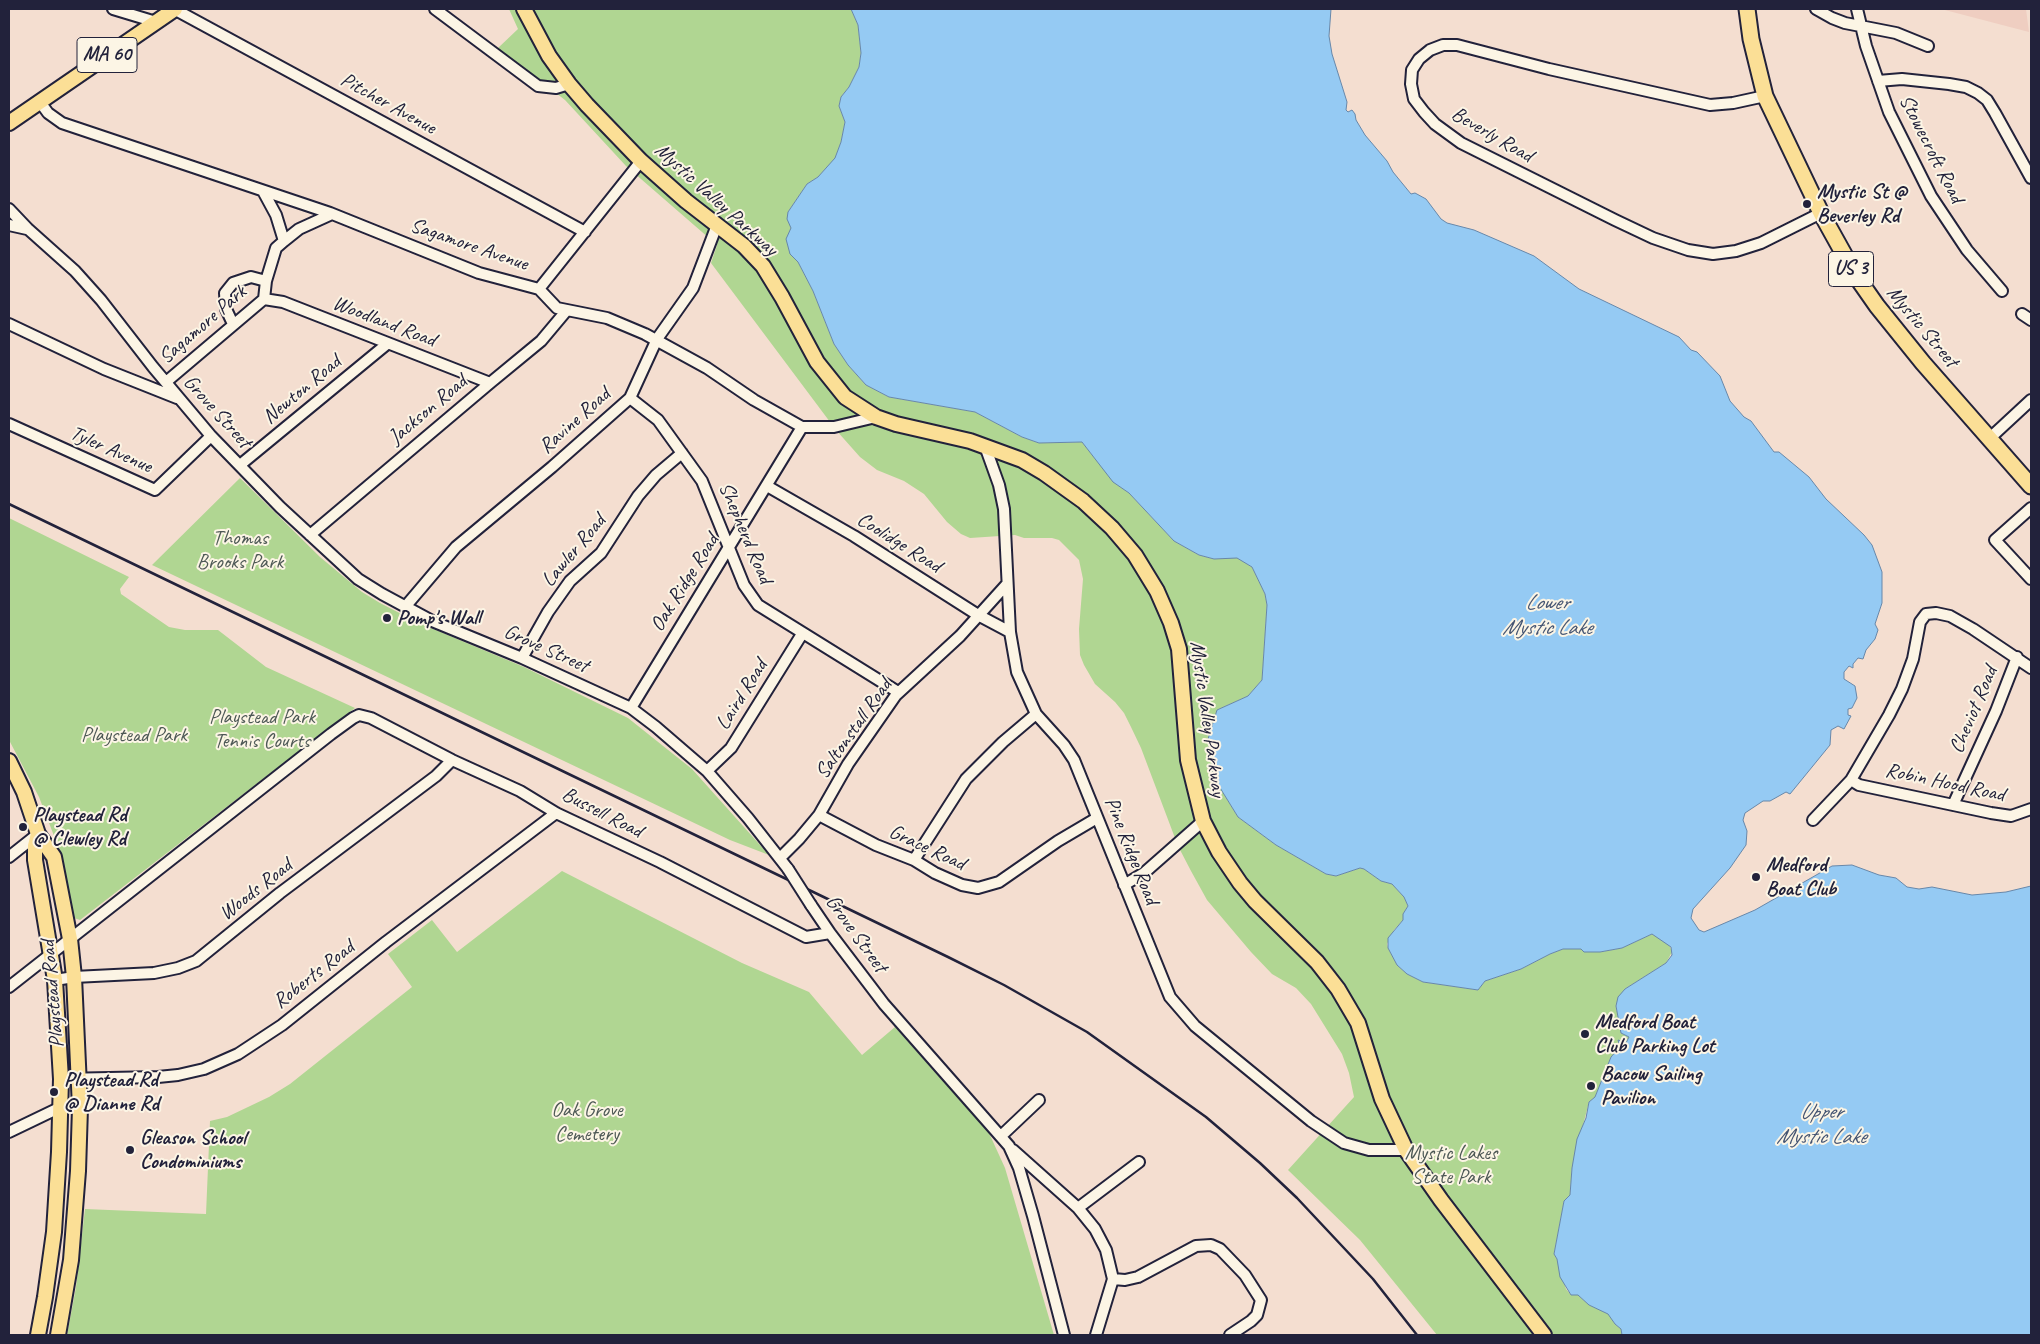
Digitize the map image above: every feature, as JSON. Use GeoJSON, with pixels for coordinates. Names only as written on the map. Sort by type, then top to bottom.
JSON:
{"type":"FeatureCollection","features":[{"type":"Feature","properties":{"kind":"highway","name":"Mystic Street"},"geometry":{"type":"LineString","coordinates":[[1747,9],[1751,40],[1765,96],[1821,213],[1856,276],[1876,306],[1924,364],[2031,486]]}},
{"type":"Feature","properties":{"kind":"main road","name":"MA 60"},"geometry":{"type":"LineString","coordinates":[[9,123],[174,9]]}},
{"type":"Feature","properties":{"kind":"main road","name":"Mystic Valley Parkway"},"geometry":{"type":"LineString","coordinates":[[524,9],[546,50],[569,84],[641,161],[748,250],[767,273],[782,296],[812,354],[832,383],[852,402],[876,417],[896,424],[985,446],[1030,465],[1083,501],[1122,539],[1156,591],[1171,623],[1179,649],[1188,760],[1203,821],[1219,852],[1240,883],[1317,962],[1338,988],[1358,1023],[1382,1098],[1406,1150],[1441,1200],[1544,1335]]}},
{"type":"Feature","properties":{"kind":"main road","name":"Playstead Road"},"geometry":{"type":"LineString","coordinates":[[9,761],[24,792],[38,834],[54,857],[70,939],[74,977],[80,1103],[74,1230],[58,1335]]}},
{"type":"Feature","properties":{"kind":"main road","name":"Playstead Road"},"geometry":{"type":"LineString","coordinates":[[38,834],[35,846],[35,860],[52,954],[61,1079],[54,1232],[46,1297],[38,1335]]}},
{"type":"Feature","properties":{"kind":"street"},"geometry":{"type":"LineString","coordinates":[[113,9],[156,22]]}},
{"type":"Feature","properties":{"kind":"street","name":"Pitcher Avenue"},"geometry":{"type":"LineString","coordinates":[[174,9],[585,232]]}},
{"type":"Feature","properties":{"kind":"street"},"geometry":{"type":"LineString","coordinates":[[435,9],[538,86],[556,88],[569,84]]}},
{"type":"Feature","properties":{"kind":"street"},"geometry":{"type":"LineString","coordinates":[[1816,9],[1832,18],[1896,33],[1928,46]]}},
{"type":"Feature","properties":{"kind":"street","name":"Stowecroft Road"},"geometry":{"type":"LineString","coordinates":[[1857,9],[1889,112],[1931,196],[1967,250],[2002,291]]}},
{"type":"Feature","properties":{"kind":"street","name":"Beverly Road"},"geometry":{"type":"LineString","coordinates":[[1765,96],[1733,103],[1710,105],[1549,69],[1457,45],[1443,45],[1430,50],[1419,59],[1412,70],[1411,84],[1414,99],[1424,112],[1435,124],[1461,143],[1653,238],[1688,250],[1713,254],[1736,251],[1761,243],[1821,213]]}},
{"type":"Feature","properties":{"kind":"street"},"geometry":{"type":"LineString","coordinates":[[1878,80],[1902,79],[1949,84],[1966,87],[1978,94],[1987,100],[2031,178]]}},
{"type":"Feature","properties":{"kind":"street","name":"Sagamore Avenue"},"geometry":{"type":"LineString","coordinates":[[40,102],[48,113],[62,123],[332,214],[479,273],[539,289],[557,308],[607,318],[657,340],[707,368],[754,400],[802,426],[834,427],[876,417]]}},
{"type":"Feature","properties":{"kind":"street"},"geometry":{"type":"LineString","coordinates":[[539,289],[641,161]]}},
{"type":"Feature","properties":{"kind":"street"},"geometry":{"type":"LineString","coordinates":[[263,191],[276,215],[284,242]]}},
{"type":"Feature","properties":{"kind":"street","name":"Grove Street"},"geometry":{"type":"LineString","coordinates":[[9,209],[28,229],[75,271],[211,436],[310,536],[358,579],[432,621],[522,658],[631,708],[707,771],[788,868],[830,933],[890,1011],[1009,1146],[1078,1208],[1096,1229],[1106,1250],[1113,1278]]}},
{"type":"Feature","properties":{"kind":"street","name":"Sagamore Park"},"geometry":{"type":"LineString","coordinates":[[166,382],[264,299],[266,281],[276,248],[298,229],[332,214]]}},
{"type":"Feature","properties":{"kind":"street","name":"Grove Street"},"geometry":{"type":"LineString","coordinates":[[9,225],[28,229]]}},
{"type":"Feature","properties":{"kind":"street","name":"Ravine Road"},"geometry":{"type":"LineString","coordinates":[[405,607],[456,547],[552,467],[630,398],[657,340],[692,288],[717,225]]}},
{"type":"Feature","properties":{"kind":"street"},"geometry":{"type":"LineString","coordinates":[[233,324],[226,308],[225,293],[233,283],[251,277],[266,281]]}},
{"type":"Feature","properties":{"kind":"street","name":"Woodland Road"},"geometry":{"type":"LineString","coordinates":[[264,299],[284,302],[490,383]]}},
{"type":"Feature","properties":{"kind":"street","name":"Jackson Road"},"geometry":{"type":"LineString","coordinates":[[310,536],[541,341],[567,310]]}},
{"type":"Feature","properties":{"kind":"street"},"geometry":{"type":"LineString","coordinates":[[2022,314],[2031,320]]}},
{"type":"Feature","properties":{"kind":"street"},"geometry":{"type":"LineString","coordinates":[[9,324],[104,369],[180,400]]}},
{"type":"Feature","properties":{"kind":"street","name":"Newton Road"},"geometry":{"type":"LineString","coordinates":[[240,465],[388,344]]}},
{"type":"Feature","properties":{"kind":"street","name":"Shepherd Road"},"geometry":{"type":"LineString","coordinates":[[630,398],[658,420],[702,481],[744,584],[758,605],[898,692]]}},
{"type":"Feature","properties":{"kind":"street"},"geometry":{"type":"LineString","coordinates":[[1990,438],[2031,400]]}},
{"type":"Feature","properties":{"kind":"street","name":"Tyler Avenue"},"geometry":{"type":"LineString","coordinates":[[9,424],[155,490],[211,436]]}},
{"type":"Feature","properties":{"kind":"street","name":"Oak Ridge Road"},"geometry":{"type":"LineString","coordinates":[[631,708],[802,426]]}},
{"type":"Feature","properties":{"kind":"street","name":"Pine Ridge Road"},"geometry":{"type":"LineString","coordinates":[[985,446],[999,485],[1004,509],[1010,632],[1017,672],[1036,714],[1064,745],[1074,760],[1170,997],[1195,1026],[1311,1121],[1344,1142],[1369,1150],[1406,1150]]}},
{"type":"Feature","properties":{"kind":"street","name":"Lawler Road"},"geometry":{"type":"LineString","coordinates":[[522,658],[548,612],[570,581],[601,553],[638,496],[656,475],[682,453]]}},
{"type":"Feature","properties":{"kind":"street","name":"Coolidge Road"},"geometry":{"type":"LineString","coordinates":[[767,486],[854,536],[978,615],[1010,632]]}},
{"type":"Feature","properties":{"kind":"street"},"geometry":{"type":"LineString","coordinates":[[2031,508],[1995,540],[2031,579]]}},
{"type":"Feature","properties":{"kind":"street","name":"Saltonstall Road"},"geometry":{"type":"LineString","coordinates":[[780,858],[819,815],[848,764],[898,692],[960,636],[1007,584]]}},
{"type":"Feature","properties":{"kind":"street"},"geometry":{"type":"LineString","coordinates":[[1813,820],[1851,780],[1889,715],[1902,689],[1913,659],[1920,622],[1926,614],[1936,613],[1950,616],[2017,657],[2031,668]]}},
{"type":"Feature","properties":{"kind":"street","name":"Laird Road"},"geometry":{"type":"LineString","coordinates":[[707,771],[731,748],[802,634]]}},
{"type":"Feature","properties":{"kind":"street","name":"Cheviot Road"},"geometry":{"type":"LineString","coordinates":[[1953,805],[1996,711],[2017,657]]}},
{"type":"Feature","properties":{"kind":"street"},"geometry":{"type":"LineString","coordinates":[[914,860],[966,779],[1003,742],[1036,714]]}},
{"type":"Feature","properties":{"kind":"street","name":"Bussell Road"},"geometry":{"type":"LineString","coordinates":[[70,939],[331,734],[359,715],[371,718],[452,760],[520,790],[556,812],[660,862],[806,937],[830,933]]}},
{"type":"Feature","properties":{"kind":"street","name":"Woods Road"},"geometry":{"type":"LineString","coordinates":[[55,980],[74,977],[154,973],[178,968],[196,961],[280,893],[436,776],[452,760]]}},
{"type":"Feature","properties":{"kind":"street","name":"Robin Hood Road"},"geometry":{"type":"LineString","coordinates":[[1851,780],[1859,785],[2011,816],[2031,809]]}},
{"type":"Feature","properties":{"kind":"street","name":"Roberts Road"},"geometry":{"type":"LineString","coordinates":[[61,1079],[158,1077],[204,1069],[238,1054],[282,1025],[386,942],[556,812]]}},
{"type":"Feature","properties":{"kind":"street","name":"Grace Road"},"geometry":{"type":"LineString","coordinates":[[819,815],[876,845],[914,860],[944,877],[962,885],[978,888],[999,882],[1058,841],[1097,818]]}},
{"type":"Feature","properties":{"kind":"street"},"geometry":{"type":"LineString","coordinates":[[1124,885],[1144,873],[1203,821]]}},
{"type":"Feature","properties":{"kind":"street"},"geometry":{"type":"LineString","coordinates":[[9,857],[38,834]]}},
{"type":"Feature","properties":{"kind":"street"},"geometry":{"type":"LineString","coordinates":[[9,987],[70,939]]}},
{"type":"Feature","properties":{"kind":"street"},"geometry":{"type":"LineString","coordinates":[[1001,1136],[1039,1100]]}},
{"type":"Feature","properties":{"kind":"street"},"geometry":{"type":"LineString","coordinates":[[9,1132],[61,1107],[80,1103]]}},
{"type":"Feature","properties":{"kind":"street","name":"Grove Street"},"geometry":{"type":"LineString","coordinates":[[1009,1146],[1019,1168],[1064,1335]]}},
{"type":"Feature","properties":{"kind":"street"},"geometry":{"type":"LineString","coordinates":[[1078,1208],[1139,1162]]}},
{"type":"Feature","properties":{"kind":"street"},"geometry":{"type":"LineString","coordinates":[[1096,1335],[1113,1278],[1125,1280],[1138,1277],[1196,1246],[1211,1244],[1220,1249],[1245,1275],[1261,1300],[1258,1315],[1230,1335]]}},
{"type":"Feature","properties":{"kind":"shaded area"},"geometry":{"type":"Polygon","coordinates":[[[1941,9],[2026,9],[2029,32],[1941,9]]]}},
{"type":"Feature","properties":{"kind":"green space","name":"Mystic Lakes State Park"},"geometry":{"type":"Polygon","coordinates":[[[509,9],[851,9],[858,25],[861,53],[859,67],[849,87],[841,97],[839,106],[845,122],[841,142],[835,159],[818,177],[807,184],[788,212],[791,228],[790,254],[798,262],[813,291],[834,344],[848,365],[866,385],[889,397],[975,412],[1022,437],[1039,443],[1082,442],[1113,481],[1129,493],[1174,541],[1199,555],[1214,559],[1237,557],[1252,567],[1265,594],[1267,605],[1262,680],[1248,696],[1217,710],[1208,739],[1214,778],[1238,817],[1276,845],[1326,874],[1336,876],[1360,868],[1381,881],[1392,884],[1404,897],[1408,906],[1403,914],[1403,920],[1394,930],[1387,944],[1388,948],[1397,965],[1407,974],[1423,982],[1478,990],[1485,981],[1521,969],[1563,949],[1600,952],[1622,948],[1652,934],[1669,944],[1672,952],[1666,963],[1625,989],[1616,1006],[1621,1033],[1629,1037],[1626,1043],[1618,1040],[1620,1047],[1611,1057],[1595,1097],[1589,1102],[1572,1168],[1570,1195],[1564,1201],[1554,1254],[1566,1289],[1571,1295],[1578,1295],[1589,1305],[1609,1314],[1615,1324],[1621,1329],[1622,1335],[1437,1335],[1360,1240],[1288,1170],[1354,1097],[1349,1073],[1342,1054],[1311,1004],[1296,988],[1272,974],[1251,952],[1207,900],[1191,871],[1178,846],[1141,748],[1124,713],[1095,684],[1080,655],[1079,629],[1083,579],[1079,560],[1059,540],[1052,538],[1024,538],[1015,535],[970,538],[961,534],[947,522],[924,494],[904,481],[877,470],[860,457],[836,430],[711,263],[717,245],[626,166],[565,100],[498,48],[518,29],[509,9]]]}},
{"type":"Feature","properties":{"kind":"green space","name":"Thomas Brooks Park"},"geometry":{"type":"Polygon","coordinates":[[[240,478],[320,557],[362,592],[419,623],[524,667],[628,718],[692,769],[769,855],[730,840],[152,565],[240,478]]]}},
{"type":"Feature","properties":{"kind":"green space","name":"Playstead Park"},"geometry":{"type":"Polygon","coordinates":[[[9,518],[129,577],[120,589],[121,594],[169,627],[185,630],[218,630],[266,667],[355,708],[80,920],[74,918],[73,915],[61,854],[39,797],[9,740],[9,518]]]}},
{"type":"Feature","properties":{"kind":"green space","name":"Oak Grove Cemetery"},"geometry":{"type":"Polygon","coordinates":[[[562,871],[742,963],[809,992],[862,1055],[895,1027],[989,1133],[1005,1168],[1054,1335],[67,1335],[76,1287],[85,1209],[206,1214],[210,1121],[227,1117],[269,1097],[290,1084],[412,987],[388,954],[432,920],[457,952],[562,871]]]}},
{"type":"Feature","properties":{"kind":"water","name":"Lower Mystic Lake"},"geometry":{"type":"Polygon","coordinates":[[[851,9],[1331,9],[1329,36],[1332,54],[1347,102],[1346,110],[1348,112],[1352,110],[1365,135],[1411,194],[1415,193],[1426,199],[1441,219],[1447,223],[1474,230],[1534,256],[1579,289],[1679,337],[1691,350],[1697,352],[1720,376],[1730,401],[1744,417],[1751,421],[1774,452],[1779,452],[1809,477],[1826,499],[1864,535],[1872,545],[1882,572],[1882,603],[1875,624],[1878,630],[1875,639],[1866,650],[1863,659],[1858,658],[1853,664],[1853,668],[1849,666],[1844,672],[1844,679],[1855,686],[1857,698],[1852,708],[1848,709],[1848,715],[1851,716],[1844,729],[1838,726],[1831,730],[1830,745],[1790,794],[1786,792],[1770,801],[1763,801],[1745,813],[1743,820],[1747,831],[1746,845],[1730,868],[1693,909],[1691,918],[1699,930],[1704,932],[1755,910],[1832,866],[1852,865],[1879,875],[1896,878],[1907,887],[1919,889],[1932,887],[1972,895],[2006,892],[2031,886],[2031,1335],[1622,1335],[1621,1329],[1608,1314],[1589,1305],[1578,1295],[1571,1295],[1560,1277],[1557,1259],[1554,1254],[1564,1201],[1570,1195],[1577,1139],[1586,1118],[1589,1102],[1595,1097],[1611,1057],[1620,1047],[1618,1040],[1626,1043],[1629,1037],[1621,1033],[1616,1006],[1618,997],[1625,989],[1666,963],[1672,955],[1671,947],[1652,934],[1622,948],[1600,952],[1563,949],[1521,969],[1485,981],[1478,990],[1423,982],[1407,974],[1397,965],[1388,948],[1388,938],[1403,920],[1403,914],[1408,906],[1404,897],[1392,884],[1381,881],[1360,868],[1336,876],[1326,874],[1276,845],[1238,817],[1214,778],[1208,739],[1217,710],[1248,696],[1262,680],[1267,605],[1265,594],[1252,567],[1237,558],[1214,559],[1199,555],[1174,541],[1129,493],[1113,482],[1082,442],[1039,443],[1022,437],[975,412],[889,397],[866,385],[848,365],[834,344],[813,291],[798,262],[790,254],[786,239],[791,228],[787,219],[788,212],[807,184],[818,177],[835,158],[841,142],[845,122],[839,106],[841,97],[849,87],[859,67],[861,53],[858,25],[851,9]]]}},
{"type":"Feature","properties":{"kind":"railway"},"geometry":{"type":"LineString","coordinates":[[9,504],[948,957],[1004,985],[1087,1032],[1206,1117],[1260,1163],[1297,1198],[1373,1279],[1417,1335]]}},
{"type":"Feature","properties":{"kind":"place","name":"Mystic St @ Beverley Rd"},"geometry":{"type":"Point","coordinates":[1807,204]}},
{"type":"Feature","properties":{"kind":"place","name":"Pomp's Wall"},"geometry":{"type":"Point","coordinates":[387,618]}},
{"type":"Feature","properties":{"kind":"place","name":"Playstead Rd @ Clewley Rd"},"geometry":{"type":"Point","coordinates":[23,827]}},
{"type":"Feature","properties":{"kind":"place","name":"Medford Boat Club"},"geometry":{"type":"Point","coordinates":[1756,877]}},
{"type":"Feature","properties":{"kind":"place","name":"Medford Boat Club Parking Lot"},"geometry":{"type":"Point","coordinates":[1585,1034]}},
{"type":"Feature","properties":{"kind":"place","name":"Bacow Sailing Pavilion"},"geometry":{"type":"Point","coordinates":[1591,1086]}},
{"type":"Feature","properties":{"kind":"place","name":"Playstead Rd @ Dianne Rd"},"geometry":{"type":"Point","coordinates":[54,1092]}},
{"type":"Feature","properties":{"kind":"place","name":"Gleason School Condominiums"},"geometry":{"type":"Point","coordinates":[130,1150]}},
{"type":"Feature","properties":{"kind":"park label","name":"Playstead Park Tennis Courts"},"geometry":{"type":"Point","coordinates":[262,729]}},
{"type":"Feature","properties":{"kind":"water label","name":"Upper Mystic Lake"},"geometry":{"type":"Point","coordinates":[1821,1124]}}]}
